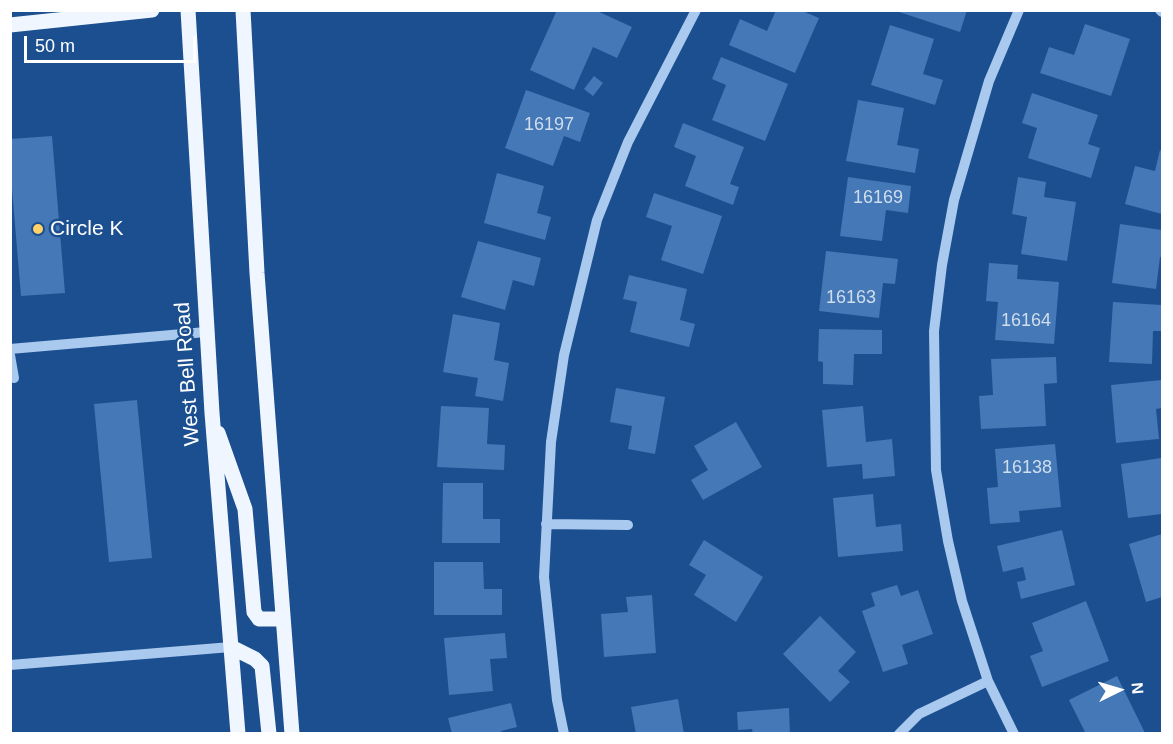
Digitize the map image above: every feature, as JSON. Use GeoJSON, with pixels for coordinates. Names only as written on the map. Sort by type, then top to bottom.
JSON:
{"type":"FeatureCollection","features":[{"type":"Feature","properties":{"kind":"main road"},"geometry":{"type":"LineString","coordinates":[[10,25],[152,10]]}},
{"type":"Feature","properties":{"kind":"main road","name":"West Bell Road"},"geometry":{"type":"LineString","coordinates":[[188,10],[212,413],[238,734]]}},
{"type":"Feature","properties":{"kind":"main road"},"geometry":{"type":"LineString","coordinates":[[243,10],[258,284],[292,734]]}},
{"type":"Feature","properties":{"kind":"main road"},"geometry":{"type":"LineString","coordinates":[[212,413],[245,509],[254,612],[259,619],[283,619]]}},
{"type":"Feature","properties":{"kind":"main road"},"geometry":{"type":"LineString","coordinates":[[231,648],[255,659],[262,666],[269,734]]}},
{"type":"Feature","properties":{"kind":"street"},"geometry":{"type":"LineString","coordinates":[[564,734],[557,700],[544,577],[551,442],[564,355],[597,220],[628,142],[696,10]]}},
{"type":"Feature","properties":{"kind":"street"},"geometry":{"type":"LineString","coordinates":[[1014,734],[988,681],[962,601],[948,540],[936,470],[934,331],[942,265],[954,201],[989,81],[1019,10]]}},
{"type":"Feature","properties":{"kind":"street"},"geometry":{"type":"LineString","coordinates":[[10,349],[207,332]]}},
{"type":"Feature","properties":{"kind":"street"},"geometry":{"type":"LineString","coordinates":[[10,355],[14,378]]}},
{"type":"Feature","properties":{"kind":"street"},"geometry":{"type":"LineString","coordinates":[[546,524],[628,525]]}},
{"type":"Feature","properties":{"kind":"street"},"geometry":{"type":"LineString","coordinates":[[10,665],[231,648]]}},
{"type":"Feature","properties":{"kind":"street"},"geometry":{"type":"LineString","coordinates":[[899,734],[919,714],[988,681]]}},
{"type":"Feature","properties":{"kind":"building"},"geometry":{"type":"Polygon","coordinates":[[[557,10],[595,10],[632,27],[617,58],[593,47],[574,90],[530,70],[557,10]]]}},
{"type":"Feature","properties":{"kind":"building"},"geometry":{"type":"Polygon","coordinates":[[[776,10],[800,10],[819,18],[795,73],[729,45],[740,19],[767,31],[776,10]]]}},
{"type":"Feature","properties":{"kind":"building"},"geometry":{"type":"Polygon","coordinates":[[[893,10],[967,10],[960,32],[893,10]]]}},
{"type":"Feature","properties":{"kind":"building"},"geometry":{"type":"Polygon","coordinates":[[[1085,24],[1130,39],[1111,96],[1040,73],[1049,47],[1074,55],[1085,24]]]}},
{"type":"Feature","properties":{"kind":"building"},"geometry":{"type":"Polygon","coordinates":[[[890,25],[934,39],[923,74],[943,80],[935,105],[871,85],[890,25]]]}},
{"type":"Feature","properties":{"kind":"building"},"geometry":{"type":"Polygon","coordinates":[[[721,57],[788,84],[765,141],[712,120],[726,85],[712,79],[721,57]]]}},
{"type":"Feature","properties":{"kind":"building"},"geometry":{"type":"Polygon","coordinates":[[[594,76],[603,83],[593,96],[584,89],[594,76]]]}},
{"type":"Feature","properties":{"kind":"building"},"geometry":{"type":"Polygon","coordinates":[[[526,90],[590,113],[580,142],[564,136],[553,166],[505,148],[526,90]]]}},
{"type":"Feature","properties":{"kind":"building"},"geometry":{"type":"Polygon","coordinates":[[[1032,93],[1098,115],[1088,144],[1100,148],[1091,178],[1028,158],[1037,128],[1022,123],[1032,93]]]}},
{"type":"Feature","properties":{"kind":"building"},"geometry":{"type":"Polygon","coordinates":[[[858,100],[904,108],[897,145],[919,149],[915,173],[846,161],[858,100]]]}},
{"type":"Feature","properties":{"kind":"building"},"geometry":{"type":"Polygon","coordinates":[[[683,123],[744,147],[730,184],[739,187],[733,205],[685,186],[696,156],[674,147],[683,123]]]}},
{"type":"Feature","properties":{"kind":"building","name":"Circle K"},"geometry":{"type":"Polygon","coordinates":[[[52,136],[65,293],[21,296],[10,165],[10,139],[52,136]]]}},
{"type":"Feature","properties":{"kind":"building"},"geometry":{"type":"Polygon","coordinates":[[[1160,150],[1162,151],[1162,214],[1125,204],[1135,166],[1155,171],[1160,150]]]}},
{"type":"Feature","properties":{"kind":"building"},"geometry":{"type":"Polygon","coordinates":[[[497,173],[544,186],[537,213],[551,217],[545,240],[484,223],[497,173]]]}},
{"type":"Feature","properties":{"kind":"building"},"geometry":{"type":"Polygon","coordinates":[[[848,177],[911,186],[908,213],[886,210],[882,241],[840,236],[848,177]]]}},
{"type":"Feature","properties":{"kind":"building"},"geometry":{"type":"Polygon","coordinates":[[[1018,177],[1046,182],[1044,197],[1076,202],[1067,261],[1021,254],[1027,217],[1012,214],[1018,177]]]}},
{"type":"Feature","properties":{"kind":"building"},"geometry":{"type":"Polygon","coordinates":[[[654,193],[722,216],[703,274],[661,260],[672,226],[646,217],[654,193]]]}},
{"type":"Feature","properties":{"kind":"building"},"geometry":{"type":"Polygon","coordinates":[[[1120,224],[1162,230],[1162,257],[1160,257],[1156,289],[1112,283],[1120,224]]]}},
{"type":"Feature","properties":{"kind":"building"},"geometry":{"type":"Polygon","coordinates":[[[478,241],[541,258],[534,286],[513,280],[505,310],[461,297],[478,241]]]}},
{"type":"Feature","properties":{"kind":"building"},"geometry":{"type":"Polygon","coordinates":[[[826,251],[898,259],[895,284],[883,283],[879,318],[819,311],[826,251]]]}},
{"type":"Feature","properties":{"kind":"building"},"geometry":{"type":"Polygon","coordinates":[[[989,263],[1018,265],[1017,279],[1059,282],[1054,344],[995,340],[998,302],[986,301],[989,263]]]}},
{"type":"Feature","properties":{"kind":"building"},"geometry":{"type":"Polygon","coordinates":[[[629,275],[687,289],[680,320],[695,324],[689,347],[630,332],[637,302],[623,299],[629,275]]]}},
{"type":"Feature","properties":{"kind":"building"},"geometry":{"type":"Polygon","coordinates":[[[1113,302],[1162,305],[1162,331],[1153,331],[1152,364],[1109,362],[1113,302]]]}},
{"type":"Feature","properties":{"kind":"building"},"geometry":{"type":"Polygon","coordinates":[[[453,314],[500,323],[494,360],[509,363],[503,401],[475,396],[478,378],[443,372],[453,314]]]}},
{"type":"Feature","properties":{"kind":"building"},"geometry":{"type":"Polygon","coordinates":[[[819,329],[882,330],[882,354],[854,354],[853,385],[823,384],[823,362],[818,361],[819,329]]]}},
{"type":"Feature","properties":{"kind":"building"},"geometry":{"type":"Polygon","coordinates":[[[1056,357],[1057,383],[1044,384],[1046,426],[981,429],[979,396],[993,395],[991,359],[1056,357]]]}},
{"type":"Feature","properties":{"kind":"building"},"geometry":{"type":"Polygon","coordinates":[[[1162,380],[1162,408],[1156,409],[1159,439],[1116,443],[1111,385],[1162,380]]]}},
{"type":"Feature","properties":{"kind":"building"},"geometry":{"type":"Polygon","coordinates":[[[616,388],[665,397],[655,454],[628,449],[632,426],[610,422],[616,388]]]}},
{"type":"Feature","properties":{"kind":"building"},"geometry":{"type":"Polygon","coordinates":[[[137,400],[152,558],[109,562],[94,404],[137,400]]]}},
{"type":"Feature","properties":{"kind":"building"},"geometry":{"type":"Polygon","coordinates":[[[441,406],[489,408],[487,444],[505,445],[504,470],[437,467],[441,406]]]}},
{"type":"Feature","properties":{"kind":"building"},"geometry":{"type":"Polygon","coordinates":[[[863,406],[866,442],[892,439],[895,476],[863,479],[862,464],[827,467],[822,410],[863,406]]]}},
{"type":"Feature","properties":{"kind":"building"},"geometry":{"type":"Polygon","coordinates":[[[736,422],[762,467],[703,500],[691,480],[708,470],[694,446],[736,422]]]}},
{"type":"Feature","properties":{"kind":"building"},"geometry":{"type":"Polygon","coordinates":[[[1055,444],[1061,507],[1019,511],[1020,522],[990,524],[987,488],[998,487],[995,449],[1055,444]]]}},
{"type":"Feature","properties":{"kind":"building"},"geometry":{"type":"Polygon","coordinates":[[[1161,458],[1162,514],[1128,518],[1121,464],[1161,458]]]}},
{"type":"Feature","properties":{"kind":"building"},"geometry":{"type":"Polygon","coordinates":[[[443,483],[483,483],[483,519],[500,519],[500,543],[442,543],[443,483]]]}},
{"type":"Feature","properties":{"kind":"building"},"geometry":{"type":"Polygon","coordinates":[[[873,494],[876,527],[901,524],[903,551],[838,557],[833,498],[873,494]]]}},
{"type":"Feature","properties":{"kind":"building"},"geometry":{"type":"Polygon","coordinates":[[[1062,530],[1075,585],[1021,599],[1017,582],[1026,580],[1023,567],[1003,572],[997,546],[1062,530]]]}},
{"type":"Feature","properties":{"kind":"building"},"geometry":{"type":"Polygon","coordinates":[[[1162,534],[1162,597],[1146,602],[1129,544],[1162,534]]]}},
{"type":"Feature","properties":{"kind":"building"},"geometry":{"type":"Polygon","coordinates":[[[704,540],[763,577],[736,622],[694,595],[706,575],[689,565],[704,540]]]}},
{"type":"Feature","properties":{"kind":"building"},"geometry":{"type":"Polygon","coordinates":[[[434,562],[483,562],[484,589],[502,589],[502,615],[434,615],[434,562]]]}},
{"type":"Feature","properties":{"kind":"building"},"geometry":{"type":"Polygon","coordinates":[[[897,585],[901,596],[918,590],[933,634],[902,645],[908,664],[883,672],[862,611],[875,606],[871,593],[897,585]]]}},
{"type":"Feature","properties":{"kind":"building"},"geometry":{"type":"Polygon","coordinates":[[[652,595],[656,653],[604,657],[601,614],[628,612],[626,597],[652,595]]]}},
{"type":"Feature","properties":{"kind":"building"},"geometry":{"type":"Polygon","coordinates":[[[1086,601],[1109,661],[1042,687],[1030,656],[1043,651],[1032,623],[1086,601]]]}},
{"type":"Feature","properties":{"kind":"building"},"geometry":{"type":"Polygon","coordinates":[[[820,616],[856,652],[838,671],[850,682],[830,702],[783,654],[820,616]]]}},
{"type":"Feature","properties":{"kind":"building"},"geometry":{"type":"Polygon","coordinates":[[[505,633],[507,658],[490,659],[493,691],[449,695],[444,638],[505,633]]]}},
{"type":"Feature","properties":{"kind":"building"},"geometry":{"type":"Polygon","coordinates":[[[1117,676],[1145,733],[1086,734],[1069,700],[1117,676]]]}},
{"type":"Feature","properties":{"kind":"building"},"geometry":{"type":"Polygon","coordinates":[[[678,699],[684,734],[636,734],[631,707],[678,699]]]}},
{"type":"Feature","properties":{"kind":"building"},"geometry":{"type":"Polygon","coordinates":[[[511,703],[517,727],[501,731],[502,734],[452,734],[448,718],[511,703]]]}},
{"type":"Feature","properties":{"kind":"building"},"geometry":{"type":"Polygon","coordinates":[[[789,708],[790,734],[753,734],[752,729],[738,730],[737,712],[789,708]]]}},
{"type":"Feature","properties":{"kind":"place","name":"Circle K"},"geometry":{"type":"Point","coordinates":[38,229]}}]}
